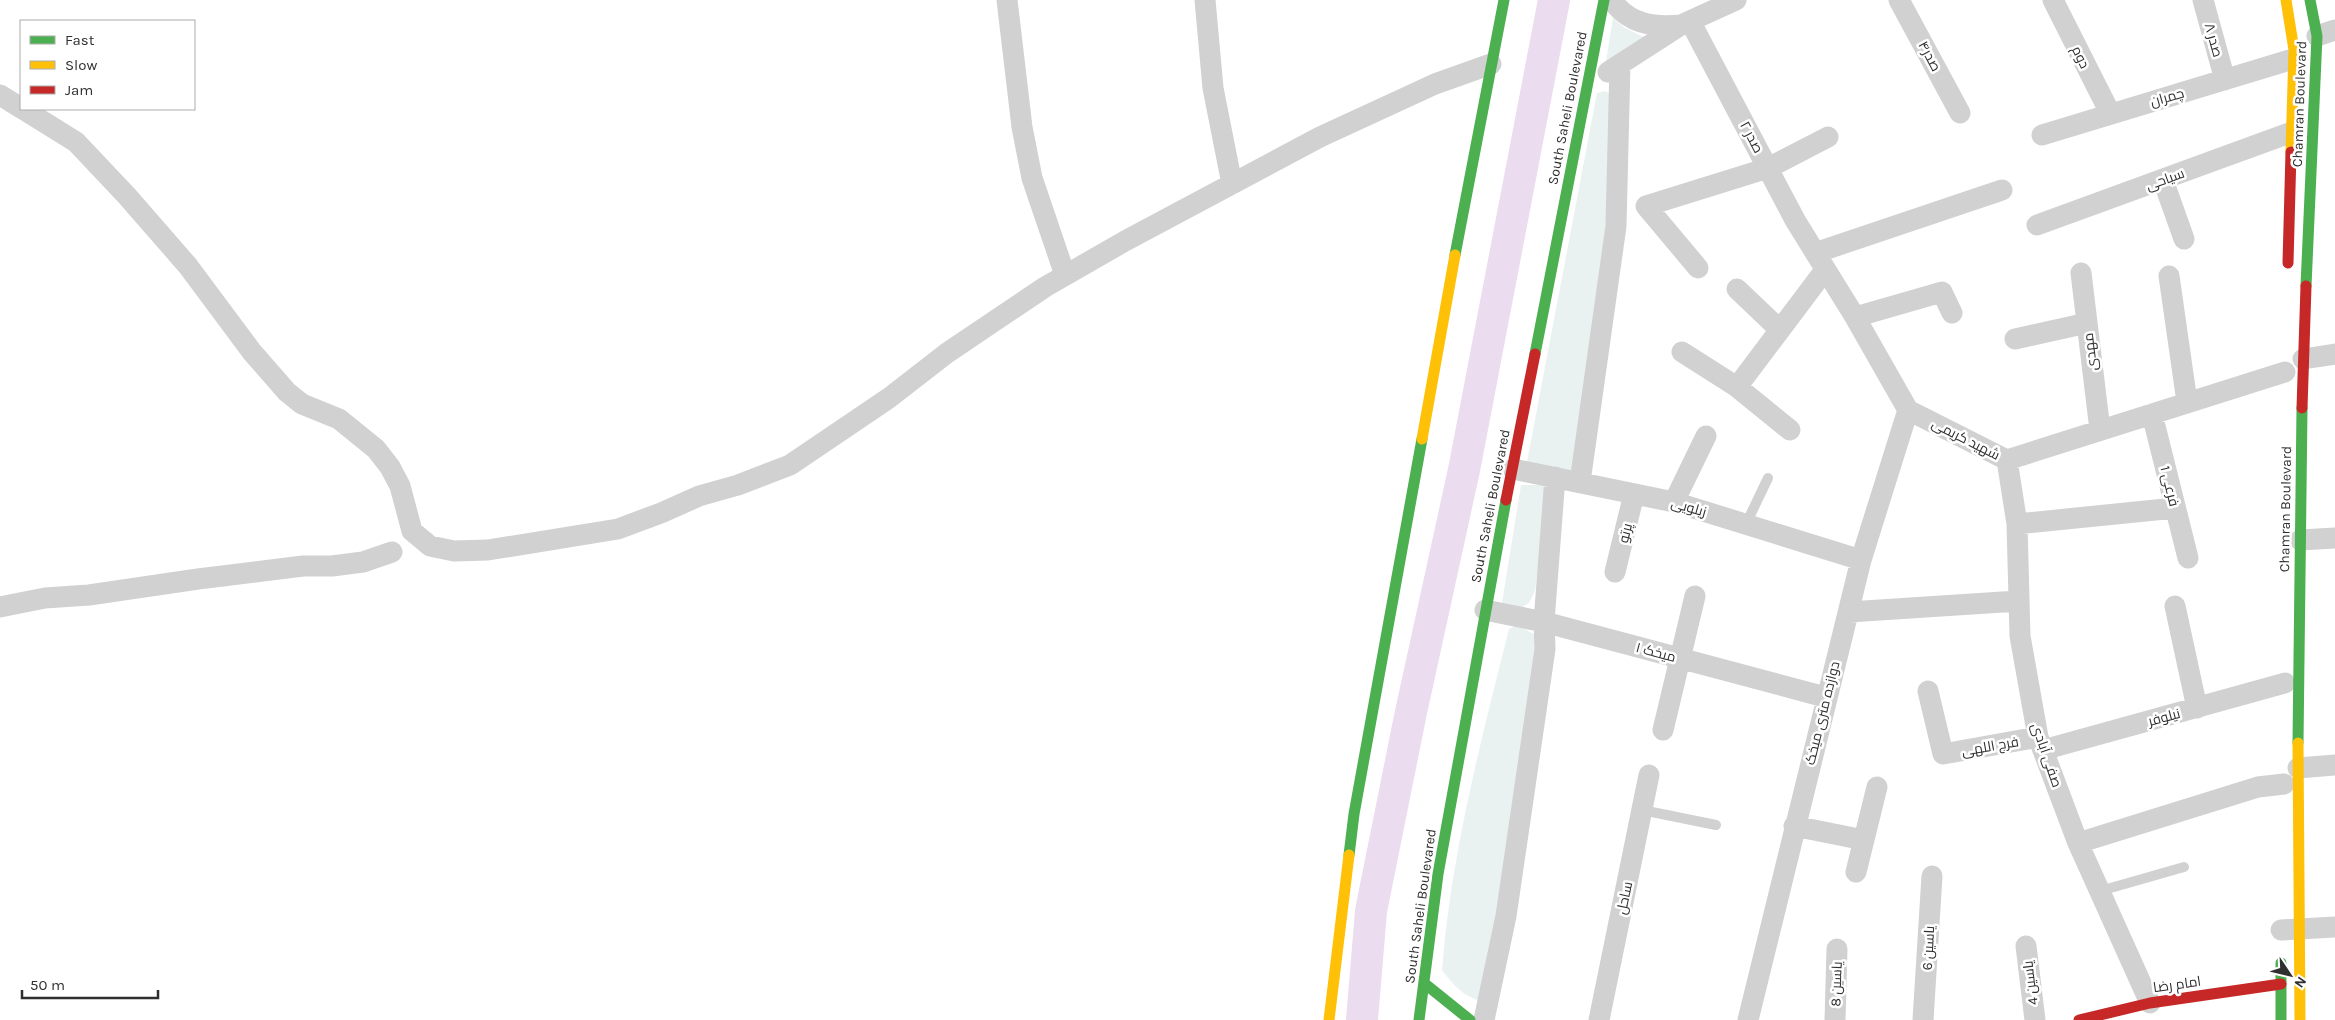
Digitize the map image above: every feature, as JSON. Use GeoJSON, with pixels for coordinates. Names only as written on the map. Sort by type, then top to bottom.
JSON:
{"type":"FeatureCollection","features":[{"type":"Feature","properties":{"kind":"main road"},"geometry":{"type":"LineString","coordinates":[[1329,1020],[1354,814],[1504,0]]}},
{"type":"Feature","properties":{"kind":"main road","name":"South Saheli Boulevared"},"geometry":{"type":"LineString","coordinates":[[1419,1020],[1438,874],[1485,610],[1604,0]]}},
{"type":"Feature","properties":{"kind":"main road","name":"Chamran Boulevard"},"geometry":{"type":"LineString","coordinates":[[2286,0],[2293,39],[2288,276]]}},
{"type":"Feature","properties":{"kind":"main road","name":"Chamran Boulevard"},"geometry":{"type":"LineString","coordinates":[[2281,1020],[2280,984],[2285,934],[2288,779],[2300,540],[2289,369],[2326,33],[2310,0]]}},
{"type":"Feature","properties":{"kind":"main road","name":"Chamran Boulevard"},"geometry":{"type":"LineString","coordinates":[[2285,934],[2300,1020]]}},
{"type":"Feature","properties":{"kind":"main road"},"geometry":{"type":"LineString","coordinates":[[1424,983],[1470,1020]]}},
{"type":"Feature","properties":{"kind":"main road","name":"امام رضا"},"geometry":{"type":"LineString","coordinates":[[2079,1020],[2150,1003],[2280,984]]}},
{"type":"Feature","properties":{"kind":"street"},"geometry":{"type":"LineString","coordinates":[[1007,0],[1022,128],[1032,178],[1065,275]]}},
{"type":"Feature","properties":{"kind":"street"},"geometry":{"type":"LineString","coordinates":[[1205,0],[1213,88],[1232,184]]}},
{"type":"Feature","properties":{"kind":"street"},"geometry":{"type":"LineString","coordinates":[[1612,0],[1625,15],[1641,23],[1660,27],[1686,22]]}},
{"type":"Feature","properties":{"kind":"street"},"geometry":{"type":"LineString","coordinates":[[1587,85],[1686,22],[1736,0]]}},
{"type":"Feature","properties":{"kind":"street","name":"صدر۴"},"geometry":{"type":"LineString","coordinates":[[1899,0],[1960,113]]}},
{"type":"Feature","properties":{"kind":"street","name":"دوم"},"geometry":{"type":"LineString","coordinates":[[2053,0],[2110,113]]}},
{"type":"Feature","properties":{"kind":"street","name":"صدر ۸"},"geometry":{"type":"LineString","coordinates":[[2202,0],[2225,80]]}},
{"type":"Feature","properties":{"kind":"street","name":"صدر ۲"},"geometry":{"type":"LineString","coordinates":[[1686,22],[1820,262]]}},
{"type":"Feature","properties":{"kind":"street","name":"چمران"},"geometry":{"type":"LineString","coordinates":[[2042,135],[2293,59]]}},
{"type":"Feature","properties":{"kind":"street"},"geometry":{"type":"LineString","coordinates":[[25,110],[76,142],[127,196],[188,266],[252,352],[287,392],[302,404],[339,419],[376,449],[390,467],[400,486],[412,531],[430,546],[454,551],[488,550],[618,529],[699,496],[790,465],[889,398],[947,353],[1065,275],[1320,137],[1435,84],[1491,64]]}},
{"type":"Feature","properties":{"kind":"street"},"geometry":{"type":"LineString","coordinates":[[1580,482],[1616,226],[1620,64]]}},
{"type":"Feature","properties":{"kind":"street"},"geometry":{"type":"LineString","coordinates":[[0,95],[20,107]]}},
{"type":"Feature","properties":{"kind":"street","name":"سیاحی"},"geometry":{"type":"LineString","coordinates":[[2037,225],[2292,132]]}},
{"type":"Feature","properties":{"kind":"street"},"geometry":{"type":"LineString","coordinates":[[1698,268],[1646,206],[1768,168],[1828,137]]}},
{"type":"Feature","properties":{"kind":"street"},"geometry":{"type":"LineString","coordinates":[[2163,180],[2184,239]]}},
{"type":"Feature","properties":{"kind":"street"},"geometry":{"type":"LineString","coordinates":[[1737,387],[1780,330],[1820,262],[2002,190]]}},
{"type":"Feature","properties":{"kind":"street"},"geometry":{"type":"LineString","coordinates":[[1820,262],[1855,317],[1908,410]]}},
{"type":"Feature","properties":{"kind":"street","name":"مهدی"},"geometry":{"type":"LineString","coordinates":[[2081,273],[2100,430]]}},
{"type":"Feature","properties":{"kind":"street"},"geometry":{"type":"LineString","coordinates":[[2169,276],[2187,402]]}},
{"type":"Feature","properties":{"kind":"street"},"geometry":{"type":"LineString","coordinates":[[1737,289],[1780,330]]}},
{"type":"Feature","properties":{"kind":"street"},"geometry":{"type":"LineString","coordinates":[[1855,317],[1942,292],[1952,313]]}},
{"type":"Feature","properties":{"kind":"street"},"geometry":{"type":"LineString","coordinates":[[2015,339],[2087,322]]}},
{"type":"Feature","properties":{"kind":"street"},"geometry":{"type":"LineString","coordinates":[[1682,352],[1737,387],[1790,430]]}},
{"type":"Feature","properties":{"kind":"street","name":"شهید کریمی"},"geometry":{"type":"LineString","coordinates":[[1908,410],[2007,460],[2335,354]]}},
{"type":"Feature","properties":{"kind":"street","name":"دوازده متری میخک"},"geometry":{"type":"LineString","coordinates":[[1748,1020],[1825,697],[1861,560],[1908,410]]}},
{"type":"Feature","properties":{"kind":"street","name":"فرعی 1"},"geometry":{"type":"LineString","coordinates":[[2152,414],[2188,558]]}},
{"type":"Feature","properties":{"kind":"street"},"geometry":{"type":"LineString","coordinates":[[1674,502],[1706,436]]}},
{"type":"Feature","properties":{"kind":"street","name":"صفی آبادی"},"geometry":{"type":"LineString","coordinates":[[2007,460],[2017,524],[2018,601],[2025,670],[2041,744],[2078,843],[2150,1003]]}},
{"type":"Feature","properties":{"kind":"street","name":"زیلویی"},"geometry":{"type":"LineString","coordinates":[[1513,469],[1674,502],[1861,560]]}},
{"type":"Feature","properties":{"kind":"street"},"geometry":{"type":"LineString","coordinates":[[1484,1020],[1506,916],[1545,649],[1544,622],[1555,477]]}},
{"type":"Feature","properties":{"kind":"street","name":"پرتو"},"geometry":{"type":"LineString","coordinates":[[1615,572],[1634,494]]}},
{"type":"Feature","properties":{"kind":"street"},"geometry":{"type":"LineString","coordinates":[[2017,524],[2175,508]]}},
{"type":"Feature","properties":{"kind":"street"},"geometry":{"type":"LineString","coordinates":[[392,552],[403,533],[406,511]]}},
{"type":"Feature","properties":{"kind":"street"},"geometry":{"type":"LineString","coordinates":[[2300,540],[2335,538]]}},
{"type":"Feature","properties":{"kind":"street"},"geometry":{"type":"LineString","coordinates":[[0,607],[45,598],[89,595],[303,566],[332,566],[364,562],[426,542]]}},
{"type":"Feature","properties":{"kind":"street"},"geometry":{"type":"LineString","coordinates":[[1663,730],[1695,596]]}},
{"type":"Feature","properties":{"kind":"street"},"geometry":{"type":"LineString","coordinates":[[1848,612],[2018,601]]}},
{"type":"Feature","properties":{"kind":"street"},"geometry":{"type":"LineString","coordinates":[[2175,606],[2197,708]]}},
{"type":"Feature","properties":{"kind":"street","name":"میخک ۱"},"geometry":{"type":"LineString","coordinates":[[1485,610],[1544,622],[1825,697]]}},
{"type":"Feature","properties":{"kind":"street","name":"نیلوفر"},"geometry":{"type":"LineString","coordinates":[[2041,744],[2197,708],[2285,683]]}},
{"type":"Feature","properties":{"kind":"street","name":"فرج اللهی"},"geometry":{"type":"LineString","coordinates":[[1928,691],[1943,754],[2041,744]]}},
{"type":"Feature","properties":{"kind":"street"},"geometry":{"type":"LineString","coordinates":[[2078,843],[2335,765]]}},
{"type":"Feature","properties":{"kind":"street","name":"ساحل"},"geometry":{"type":"LineString","coordinates":[[1599,1020],[1649,776]]}},
{"type":"Feature","properties":{"kind":"street"},"geometry":{"type":"LineString","coordinates":[[1856,872],[1877,787]]}},
{"type":"Feature","properties":{"kind":"street"},"geometry":{"type":"LineString","coordinates":[[1794,826],[1864,840]]}},
{"type":"Feature","properties":{"kind":"street","name":"یاسین 6"},"geometry":{"type":"LineString","coordinates":[[1923,1020],[1932,876]]}},
{"type":"Feature","properties":{"kind":"street"},"geometry":{"type":"LineString","coordinates":[[2285,934],[2335,927]]}},
{"type":"Feature","properties":{"kind":"street","name":"یاسین 4"},"geometry":{"type":"LineString","coordinates":[[2026,946],[2035,1020]]}},
{"type":"Feature","properties":{"kind":"street","name":"یاسین 8"},"geometry":{"type":"LineString","coordinates":[[1835,1020],[1837,948]]}},
{"type":"Feature","properties":{"kind":"lane"},"geometry":{"type":"LineString","coordinates":[[1746,524],[1768,478]]}},
{"type":"Feature","properties":{"kind":"lane"},"geometry":{"type":"LineString","coordinates":[[1642,810],[1716,825]]}},
{"type":"Feature","properties":{"kind":"lane"},"geometry":{"type":"LineString","coordinates":[[2100,891],[2184,867]]}},
{"type":"Feature","properties":{"kind":"shaded area"},"geometry":{"type":"Polygon","coordinates":[[[1613,18],[1625,28],[1646,38],[1606,61],[1613,18]]]}},
{"type":"Feature","properties":{"kind":"shaded area"},"geometry":{"type":"Polygon","coordinates":[[[1605,91],[1612,95],[1606,223],[1573,472],[1527,462],[1597,93],[1605,91]]]}},
{"type":"Feature","properties":{"kind":"shaded area"},"geometry":{"type":"Polygon","coordinates":[[[1521,485],[1549,485],[1535,591],[1529,603],[1522,607],[1502,603],[1521,485]]]}},
{"type":"Feature","properties":{"kind":"shaded area"},"geometry":{"type":"Polygon","coordinates":[[[1517,625],[1543,639],[1484,1002],[1460,990],[1442,970],[1452,884],[1468,798],[1509,629],[1517,625]]]}},
{"type":"Feature","properties":{"kind":"waterway"},"geometry":{"type":"LineString","coordinates":[[1362,1020],[1371,911],[1411,712],[1464,470],[1554,0]]}},
{"type":"Feature","properties":{"kind":"traffic: fast"},"geometry":{"type":"LineString","coordinates":[[1455,255],[1504,0]]}},
{"type":"Feature","properties":{"kind":"traffic: fast"},"geometry":{"type":"LineString","coordinates":[[1535,354],[1604,0]]}},
{"type":"Feature","properties":{"kind":"traffic: fast"},"geometry":{"type":"LineString","coordinates":[[2306,286],[2317,36],[2310,0]]}},
{"type":"Feature","properties":{"kind":"traffic: fast"},"geometry":{"type":"LineString","coordinates":[[2298,743],[2302,408]]}},
{"type":"Feature","properties":{"kind":"traffic: fast"},"geometry":{"type":"LineString","coordinates":[[1349,855],[1354,814],[1422,439]]}},
{"type":"Feature","properties":{"kind":"traffic: fast"},"geometry":{"type":"LineString","coordinates":[[1419,1020],[1438,874],[1506,500]]}},
{"type":"Feature","properties":{"kind":"traffic: fast"},"geometry":{"type":"LineString","coordinates":[[2281,963],[2281,1020]]}},
{"type":"Feature","properties":{"kind":"traffic: fast"},"geometry":{"type":"LineString","coordinates":[[1424,983],[1470,1020]]}},
{"type":"Feature","properties":{"kind":"traffic: slow"},"geometry":{"type":"LineString","coordinates":[[2286,0],[2294,50],[2291,152]]}},
{"type":"Feature","properties":{"kind":"traffic: slow"},"geometry":{"type":"LineString","coordinates":[[1422,439],[1455,255]]}},
{"type":"Feature","properties":{"kind":"traffic: slow"},"geometry":{"type":"LineString","coordinates":[[2298,743],[2300,1020]]}},
{"type":"Feature","properties":{"kind":"traffic: slow"},"geometry":{"type":"LineString","coordinates":[[1329,1020],[1349,855]]}},
{"type":"Feature","properties":{"kind":"traffic: jam"},"geometry":{"type":"LineString","coordinates":[[2288,263],[2291,152]]}},
{"type":"Feature","properties":{"kind":"traffic: jam"},"geometry":{"type":"LineString","coordinates":[[2302,408],[2306,286]]}},
{"type":"Feature","properties":{"kind":"traffic: jam"},"geometry":{"type":"LineString","coordinates":[[1506,500],[1535,354]]}},
{"type":"Feature","properties":{"kind":"traffic: jam"},"geometry":{"type":"LineString","coordinates":[[2079,1020],[2150,1003],[2281,984]]}}]}
